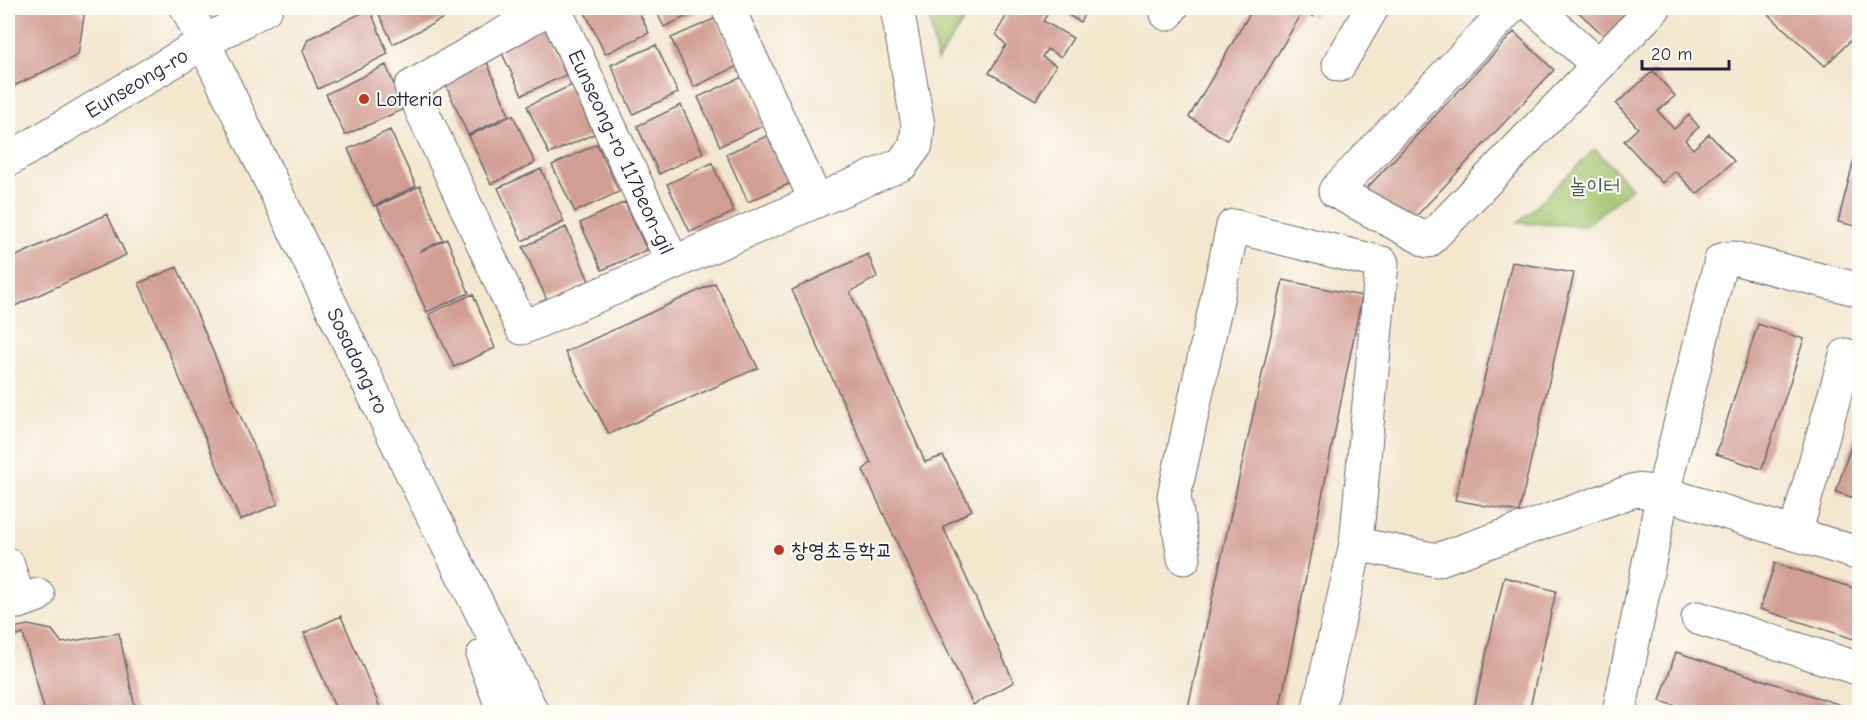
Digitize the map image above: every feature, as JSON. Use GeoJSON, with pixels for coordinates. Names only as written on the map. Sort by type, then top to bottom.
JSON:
{"type":"FeatureCollection","features":[{"type":"Feature","properties":{"kind":"street","name":"Sosadong-ro"},"geometry":{"type":"LineString","coordinates":[[188,8],[425,500],[532,712]]}},
{"type":"Feature","properties":{"kind":"street","name":"Eunseong-ro"},"geometry":{"type":"LineString","coordinates":[[8,160],[266,8]]}},
{"type":"Feature","properties":{"kind":"street"},"geometry":{"type":"LineString","coordinates":[[549,8],[411,87],[522,328],[816,201],[897,179],[916,145],[918,125],[897,8]]}},
{"type":"Feature","properties":{"kind":"street","name":"Eunseong-ro 117beon-gil"},"geometry":{"type":"LineString","coordinates":[[554,8],[673,263]]}},
{"type":"Feature","properties":{"kind":"street"},"geometry":{"type":"LineString","coordinates":[[728,8],[816,201]]}},
{"type":"Feature","properties":{"kind":"street"},"geometry":{"type":"LineString","coordinates":[[1339,65],[1372,8]]}},
{"type":"Feature","properties":{"kind":"street"},"geometry":{"type":"LineString","coordinates":[[1510,8],[1335,191],[1428,241],[1654,8]]}},
{"type":"Feature","properties":{"kind":"street"},"geometry":{"type":"LineString","coordinates":[[1535,8],[1598,65]]}},
{"type":"Feature","properties":{"kind":"street"},"geometry":{"type":"LineString","coordinates":[[1184,558],[1174,496],[1233,226],[1382,263],[1356,544],[1318,712]]}},
{"type":"Feature","properties":{"kind":"street"},"geometry":{"type":"LineString","coordinates":[[1619,712],[1663,493],[1721,260],[1734,258],[1860,290]]}},
{"type":"Feature","properties":{"kind":"street"},"geometry":{"type":"LineString","coordinates":[[1796,534],[1846,355]]}},
{"type":"Feature","properties":{"kind":"street"},"geometry":{"type":"LineString","coordinates":[[1356,544],[1437,560],[1635,490],[1663,493],[1860,554]]}},
{"type":"Feature","properties":{"kind":"street"},"geometry":{"type":"LineString","coordinates":[[425,500],[504,712]]}},
{"type":"Feature","properties":{"kind":"street"},"geometry":{"type":"LineString","coordinates":[[425,500],[556,712]]}},
{"type":"Feature","properties":{"kind":"street"},"geometry":{"type":"LineString","coordinates":[[8,565],[19,602],[38,596]]}},
{"type":"Feature","properties":{"kind":"street"},"geometry":{"type":"LineString","coordinates":[[1698,618],[1860,669]]}},
{"type":"Feature","properties":{"kind":"green space"},"geometry":{"type":"Polygon","coordinates":[[[928,8],[972,8],[937,61],[928,8]]]}},
{"type":"Feature","properties":{"kind":"green space","name":"놀이터"},"geometry":{"type":"Polygon","coordinates":[[[1595,149],[1632,188],[1585,226],[1518,223],[1595,149]]]}},
{"type":"Feature","properties":{"kind":"building"},"geometry":{"type":"Polygon","coordinates":[[[8,8],[79,8],[84,16],[78,55],[8,89],[8,8]]]}},
{"type":"Feature","properties":{"kind":"building"},"geometry":{"type":"Polygon","coordinates":[[[376,8],[444,8],[448,16],[393,44],[376,8]]]}},
{"type":"Feature","properties":{"kind":"building"},"geometry":{"type":"Polygon","coordinates":[[[583,8],[637,8],[649,33],[605,54],[583,8]]]}},
{"type":"Feature","properties":{"kind":"building"},"geometry":{"type":"Polygon","coordinates":[[[655,8],[704,8],[664,27],[655,8]]]}},
{"type":"Feature","properties":{"kind":"building"},"geometry":{"type":"Polygon","coordinates":[[[1011,8],[1051,8],[1043,21],[1073,38],[1061,57],[1047,49],[1042,57],[1056,65],[1036,100],[989,73],[1006,45],[996,34],[1011,8]]]}},
{"type":"Feature","properties":{"kind":"building"},"geometry":{"type":"Polygon","coordinates":[[[1056,8],[1088,8],[1080,22],[1056,8]]]}},
{"type":"Feature","properties":{"kind":"building"},"geometry":{"type":"Polygon","coordinates":[[[1253,8],[1319,8],[1313,17],[1303,11],[1227,140],[1189,117],[1253,8]]]}},
{"type":"Feature","properties":{"kind":"building"},"geometry":{"type":"Polygon","coordinates":[[[1574,8],[1641,8],[1610,41],[1574,8]]]}},
{"type":"Feature","properties":{"kind":"building"},"geometry":{"type":"Polygon","coordinates":[[[1761,8],[1860,8],[1860,31],[1825,66],[1761,8]]]}},
{"type":"Feature","properties":{"kind":"building"},"geometry":{"type":"Polygon","coordinates":[[[370,9],[388,54],[318,89],[303,51],[308,39],[370,9]]]}},
{"type":"Feature","properties":{"kind":"building"},"geometry":{"type":"Polygon","coordinates":[[[716,18],[738,66],[694,87],[671,38],[716,18]]]}},
{"type":"Feature","properties":{"kind":"building"},"geometry":{"type":"Polygon","coordinates":[[[544,26],[566,75],[522,95],[499,47],[544,26]]]}},
{"type":"Feature","properties":{"kind":"building"},"geometry":{"type":"Polygon","coordinates":[[[1514,32],[1554,70],[1405,228],[1367,188],[1514,32]]]}},
{"type":"Feature","properties":{"kind":"building"},"geometry":{"type":"Polygon","coordinates":[[[656,45],[678,93],[633,114],[611,65],[656,45]]]}},
{"type":"Feature","properties":{"kind":"building"},"geometry":{"type":"Polygon","coordinates":[[[487,62],[509,115],[468,135],[444,81],[487,62]]]}},
{"type":"Feature","properties":{"kind":"building"},"geometry":{"type":"Polygon","coordinates":[[[386,65],[404,109],[345,135],[326,94],[386,65]]]}},
{"type":"Feature","properties":{"kind":"building"},"geometry":{"type":"Polygon","coordinates":[[[1653,71],[1675,96],[1658,111],[1674,129],[1689,115],[1699,127],[1685,140],[1693,149],[1709,134],[1734,161],[1697,194],[1675,171],[1662,183],[1624,141],[1638,128],[1616,104],[1653,71]]]}},
{"type":"Feature","properties":{"kind":"building"},"geometry":{"type":"Polygon","coordinates":[[[742,77],[765,125],[720,146],[698,97],[742,77]]]}},
{"type":"Feature","properties":{"kind":"building"},"geometry":{"type":"Polygon","coordinates":[[[572,85],[594,134],[549,154],[527,106],[572,85]]]}},
{"type":"Feature","properties":{"kind":"building"},"geometry":{"type":"Polygon","coordinates":[[[681,105],[703,153],[659,174],[637,126],[681,105]]]}},
{"type":"Feature","properties":{"kind":"building"},"geometry":{"type":"Polygon","coordinates":[[[513,115],[535,163],[491,184],[469,136],[513,115]]]}},
{"type":"Feature","properties":{"kind":"building"},"geometry":{"type":"Polygon","coordinates":[[[390,130],[416,186],[374,206],[348,149],[390,130]]]}},
{"type":"Feature","properties":{"kind":"building"},"geometry":{"type":"Polygon","coordinates":[[[771,134],[793,182],[748,202],[726,154],[771,134]]]}},
{"type":"Feature","properties":{"kind":"building"},"geometry":{"type":"Polygon","coordinates":[[[1860,140],[1860,227],[1838,222],[1860,140]]]}},
{"type":"Feature","properties":{"kind":"building"},"geometry":{"type":"Polygon","coordinates":[[[597,144],[619,192],[575,212],[552,165],[597,144]]]}},
{"type":"Feature","properties":{"kind":"building"},"geometry":{"type":"Polygon","coordinates":[[[712,163],[734,212],[690,232],[667,184],[712,163]]]}},
{"type":"Feature","properties":{"kind":"building"},"geometry":{"type":"Polygon","coordinates":[[[541,169],[564,222],[522,241],[498,188],[541,169]]]}},
{"type":"Feature","properties":{"kind":"building"},"geometry":{"type":"Polygon","coordinates":[[[420,186],[443,240],[419,252],[447,239],[469,293],[427,312],[377,206],[420,186]]]}},
{"type":"Feature","properties":{"kind":"building"},"geometry":{"type":"Polygon","coordinates":[[[625,202],[647,250],[602,270],[580,223],[625,202]]]}},
{"type":"Feature","properties":{"kind":"building"},"geometry":{"type":"Polygon","coordinates":[[[107,214],[126,255],[8,309],[8,260],[107,214]]]}},
{"type":"Feature","properties":{"kind":"building"},"geometry":{"type":"Polygon","coordinates":[[[566,227],[589,281],[547,300],[523,247],[566,227]]]}},
{"type":"Feature","properties":{"kind":"building"},"geometry":{"type":"Polygon","coordinates":[[[868,254],[877,277],[850,292],[925,462],[943,456],[972,510],[943,527],[1014,682],[973,705],[863,470],[871,463],[792,290],[868,254]]]}},
{"type":"Feature","properties":{"kind":"building"},"geometry":{"type":"Polygon","coordinates":[[[1512,262],[1574,273],[1519,512],[1455,500],[1512,262]]]}},
{"type":"Feature","properties":{"kind":"building"},"geometry":{"type":"Polygon","coordinates":[[[177,267],[278,504],[240,520],[139,283],[177,267]]]}},
{"type":"Feature","properties":{"kind":"building"},"geometry":{"type":"Polygon","coordinates":[[[1283,280],[1362,296],[1279,712],[1187,712],[1283,280]]]}},
{"type":"Feature","properties":{"kind":"building"},"geometry":{"type":"Polygon","coordinates":[[[715,283],[758,368],[609,434],[565,352],[715,283]]]}},
{"type":"Feature","properties":{"kind":"building"},"geometry":{"type":"Polygon","coordinates":[[[473,294],[495,348],[454,367],[429,314],[473,294]]]}},
{"type":"Feature","properties":{"kind":"building"},"geometry":{"type":"Polygon","coordinates":[[[1758,324],[1804,339],[1762,469],[1716,454],[1758,324]]]}},
{"type":"Feature","properties":{"kind":"building"},"geometry":{"type":"Polygon","coordinates":[[[1860,421],[1860,500],[1836,492],[1860,421]]]}},
{"type":"Feature","properties":{"kind":"building"},"geometry":{"type":"Polygon","coordinates":[[[1775,563],[1860,590],[1860,641],[1760,609],[1775,563]]]}},
{"type":"Feature","properties":{"kind":"building"},"geometry":{"type":"Polygon","coordinates":[[[1504,577],[1556,591],[1529,712],[1473,712],[1504,577]]]}},
{"type":"Feature","properties":{"kind":"building"},"geometry":{"type":"Polygon","coordinates":[[[8,613],[13,628],[28,625],[52,630],[62,643],[119,633],[136,712],[45,712],[23,634],[8,639],[8,613]]]}},
{"type":"Feature","properties":{"kind":"building"},"geometry":{"type":"Polygon","coordinates":[[[341,616],[382,712],[337,712],[304,633],[341,616]]]}},
{"type":"Feature","properties":{"kind":"building"},"geometry":{"type":"Polygon","coordinates":[[[1676,652],[1860,712],[1696,712],[1660,701],[1676,652]]]}},
{"type":"Feature","properties":{"kind":"place","name":"Lotteria"},"geometry":{"type":"Point","coordinates":[364,99]}},
{"type":"Feature","properties":{"kind":"place","name":"창영초등학교"},"geometry":{"type":"Point","coordinates":[779,550]}}]}
